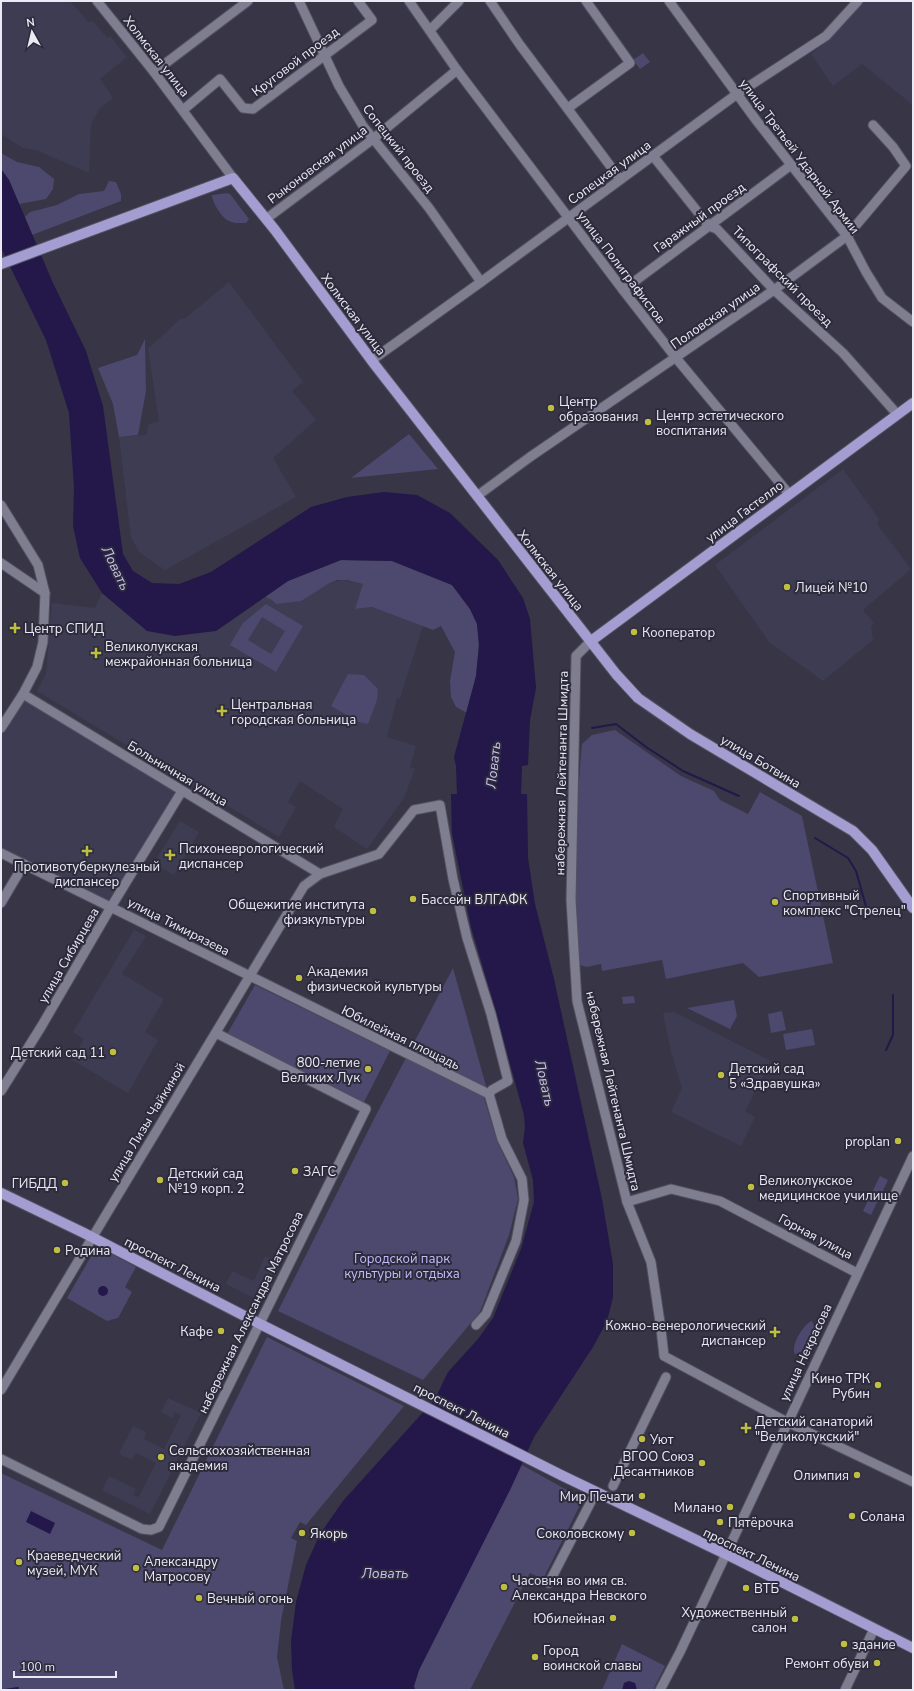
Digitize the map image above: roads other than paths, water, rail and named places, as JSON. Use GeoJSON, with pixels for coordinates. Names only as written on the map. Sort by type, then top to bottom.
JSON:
{"type":"FeatureCollection","features":[{"type":"Feature","properties":{"kind":"main road","name":"Холмская улица"},"geometry":{"type":"LineString","coordinates":[[233,178],[266,219],[477,496],[591,641]]}},
{"type":"Feature","properties":{"kind":"main road"},"geometry":{"type":"LineString","coordinates":[[1,264],[233,178]]}},
{"type":"Feature","properties":{"kind":"main road","name":"улица Гастелло"},"geometry":{"type":"LineString","coordinates":[[591,641],[913,403]]}},
{"type":"Feature","properties":{"kind":"main road","name":"улица Ботвина"},"geometry":{"type":"LineString","coordinates":[[591,641],[616,674],[638,698],[690,734],[853,831],[872,850],[913,908]]}},
{"type":"Feature","properties":{"kind":"main road","name":"проспект Ленина"},"geometry":{"type":"LineString","coordinates":[[1,1193],[92,1237],[260,1324],[393,1389],[561,1475],[726,1554],[913,1648]]}},
{"type":"Feature","properties":{"kind":"street","name":"Холмская улица"},"geometry":{"type":"LineString","coordinates":[[96,1],[154,72],[233,178]]}},
{"type":"Feature","properties":{"kind":"street"},"geometry":{"type":"LineString","coordinates":[[154,72],[248,1]]}},
{"type":"Feature","properties":{"kind":"street","name":"Сопецкий проезд"},"geometry":{"type":"LineString","coordinates":[[299,1],[338,86],[363,126],[429,208],[481,282]]}},
{"type":"Feature","properties":{"kind":"street","name":"Круговой проезд"},"geometry":{"type":"LineString","coordinates":[[183,110],[220,79],[243,108],[253,109],[372,20],[358,1]]}},
{"type":"Feature","properties":{"kind":"street"},"geometry":{"type":"LineString","coordinates":[[409,1],[430,30],[458,1]]}},
{"type":"Feature","properties":{"kind":"street"},"geometry":{"type":"LineString","coordinates":[[490,1],[520,45],[620,180]]}},
{"type":"Feature","properties":{"kind":"street"},"geometry":{"type":"LineString","coordinates":[[568,108],[630,63],[586,1]]}},
{"type":"Feature","properties":{"kind":"street","name":"улица Третьей Ударной Армии"},"geometry":{"type":"LineString","coordinates":[[669,1],[737,94],[847,236],[882,298],[913,322]]}},
{"type":"Feature","properties":{"kind":"street","name":"Сопецкая улица"},"geometry":{"type":"LineString","coordinates":[[372,360],[737,94],[826,36],[858,1]]}},
{"type":"Feature","properties":{"kind":"street","name":"улица Полиграфистов"},"geometry":{"type":"LineString","coordinates":[[430,30],[457,70],[623,290],[676,358],[789,494]]}},
{"type":"Feature","properties":{"kind":"street","name":"Рыконовская улица"},"geometry":{"type":"LineString","coordinates":[[266,219],[373,139],[457,70]]}},
{"type":"Feature","properties":{"kind":"street","name":"Половская улица"},"geometry":{"type":"LineString","coordinates":[[477,496],[530,457],[774,290],[847,236],[906,166],[893,147],[873,125]]}},
{"type":"Feature","properties":{"kind":"street","name":"Типографский проезд"},"geometry":{"type":"LineString","coordinates":[[653,156],[709,226],[717,229],[774,290],[843,353],[897,414]]}},
{"type":"Feature","properties":{"kind":"street","name":"Гаражный проезд"},"geometry":{"type":"LineString","coordinates":[[623,290],[791,165]]}},
{"type":"Feature","properties":{"kind":"street"},"geometry":{"type":"LineString","coordinates":[[1,505],[38,565],[45,593],[43,642],[37,667],[23,694],[1,728]]}},
{"type":"Feature","properties":{"kind":"street"},"geometry":{"type":"LineString","coordinates":[[1,563],[45,593]]}},
{"type":"Feature","properties":{"kind":"street","name":"набережная Лейтенанта Шмидта"},"geometry":{"type":"LineString","coordinates":[[591,641],[576,656],[571,900],[577,1001],[627,1202],[651,1262],[662,1328],[664,1356],[787,1422]]}},
{"type":"Feature","properties":{"kind":"street","name":"Больничная улица"},"geometry":{"type":"LineString","coordinates":[[23,694],[320,874]]}},
{"type":"Feature","properties":{"kind":"street","name":"улица Сибирцева"},"geometry":{"type":"LineString","coordinates":[[1,1091],[182,791]]}},
{"type":"Feature","properties":{"kind":"street","name":"улица Лизы Чайкиной"},"geometry":{"type":"LineString","coordinates":[[1,1390],[99,1223],[216,1033],[304,886],[320,874],[379,854],[414,810],[440,805],[453,879],[467,938],[491,1014],[508,1081],[492,1090],[489,1094]]}},
{"type":"Feature","properties":{"kind":"street","name":"улица Тимирязева"},"geometry":{"type":"LineString","coordinates":[[1,853],[281,992]]}},
{"type":"Feature","properties":{"kind":"street"},"geometry":{"type":"LineString","coordinates":[[1,903],[24,864]]}},
{"type":"Feature","properties":{"kind":"street","name":"Юбилейная площадь"},"geometry":{"type":"LineString","coordinates":[[281,992],[489,1094]]}},
{"type":"Feature","properties":{"kind":"street","name":"набережная Александра Матросова"},"geometry":{"type":"LineString","coordinates":[[1,1459],[142,1529],[151,1530],[159,1527],[366,1109],[216,1033]]}},
{"type":"Feature","properties":{"kind":"street"},"geometry":{"type":"LineString","coordinates":[[476,1325],[486,1314],[516,1240],[524,1200],[522,1179],[502,1139],[489,1094]]}},
{"type":"Feature","properties":{"kind":"street","name":"улица Некрасова"},"geometry":{"type":"LineString","coordinates":[[660,1690],[726,1554],[913,1156]]}},
{"type":"Feature","properties":{"kind":"street","name":"Горная улица"},"geometry":{"type":"LineString","coordinates":[[627,1202],[671,1189],[720,1201],[857,1273]]}},
{"type":"Feature","properties":{"kind":"street"},"geometry":{"type":"LineString","coordinates":[[613,1486],[666,1377]]}},
{"type":"Feature","properties":{"kind":"street"},"geometry":{"type":"LineString","coordinates":[[787,1422],[913,1482]]}},
{"type":"Feature","properties":{"kind":"street"},"geometry":{"type":"LineString","coordinates":[[549,1583],[596,1492]]}},
{"type":"Feature","properties":{"kind":"street"},"geometry":{"type":"LineString","coordinates":[[845,1690],[874,1628]]}},
{"type":"Feature","properties":{"kind":"water","name":"Ловать"},"geometry":{"type":"Polygon","coordinates":[[[1,169],[9,180],[53,283],[86,351],[103,406],[123,554],[133,571],[152,583],[179,584],[211,572],[311,507],[347,497],[384,492],[417,495],[450,513],[498,560],[523,598],[530,619],[536,688],[530,720],[528,765],[522,766],[521,794],[527,794],[528,858],[535,904],[554,979],[602,1199],[613,1264],[613,1297],[607,1321],[593,1347],[534,1437],[511,1488],[419,1670],[414,1686],[415,1690],[295,1690],[292,1670],[291,1641],[296,1602],[306,1565],[320,1534],[343,1501],[435,1399],[448,1372],[478,1339],[493,1318],[521,1249],[534,1202],[533,1180],[523,1143],[525,1127],[524,1115],[471,927],[452,834],[451,794],[457,794],[456,766],[454,757],[476,676],[479,645],[477,624],[470,609],[452,585],[392,561],[341,560],[288,581],[216,631],[175,636],[147,631],[102,593],[80,558],[73,526],[74,488],[69,413],[46,340],[1,248],[1,169]]]}},
{"type":"Feature","properties":{"kind":"water"},"geometry":{"type":"Polygon","coordinates":[[[101,1286],[105,1286],[107,1287],[107,1295],[101,1296],[98,1293],[98,1289],[101,1286]]]}},
{"type":"Feature","properties":{"kind":"water"},"geometry":{"type":"Polygon","coordinates":[[[31,1511],[55,1523],[50,1534],[26,1522],[31,1511]]]}},
{"type":"Feature","properties":{"kind":"water"},"geometry":{"type":"Polygon","coordinates":[[[629,1681],[635,1683],[637,1690],[622,1690],[624,1683],[629,1681]]]}},
{"type":"Feature","properties":{"kind":"waterway"},"geometry":{"type":"LineString","coordinates":[[592,728],[616,724],[646,747],[683,771],[739,796]]}},
{"type":"Feature","properties":{"kind":"waterway"},"geometry":{"type":"LineString","coordinates":[[815,838],[848,858],[856,871],[869,917]]}},
{"type":"Feature","properties":{"kind":"waterway"},"geometry":{"type":"LineString","coordinates":[[886,1050],[893,1035],[893,995]]}},
{"type":"Feature","properties":{"kind":"waterway"},"geometry":{"type":"LineString","coordinates":[[4,1690],[18,1688]]}},
{"type":"Feature","properties":{"kind":"place","name":"Центр образования"},"geometry":{"type":"Point","coordinates":[551,408]}},
{"type":"Feature","properties":{"kind":"place","name":"Центр эстетического воспитания"},"geometry":{"type":"Point","coordinates":[648,422]}},
{"type":"Feature","properties":{"kind":"place","name":"Лицей №10"},"geometry":{"type":"Point","coordinates":[787,587]}},
{"type":"Feature","properties":{"kind":"place","name":"Центр СПИД"},"geometry":{"type":"Point","coordinates":[15,628]}},
{"type":"Feature","properties":{"kind":"place","name":"Кооператор"},"geometry":{"type":"Point","coordinates":[634,632]}},
{"type":"Feature","properties":{"kind":"place","name":"Великолукская межрайонная больница"},"geometry":{"type":"Point","coordinates":[96,653]}},
{"type":"Feature","properties":{"kind":"place","name":"Центральная городская больница"},"geometry":{"type":"Point","coordinates":[222,711]}},
{"type":"Feature","properties":{"kind":"place","name":"Противотуберкулезный диспансер"},"geometry":{"type":"Point","coordinates":[87,851]}},
{"type":"Feature","properties":{"kind":"place","name":"Психоневрологический диспансер"},"geometry":{"type":"Point","coordinates":[170,855]}},
{"type":"Feature","properties":{"kind":"place","name":"Бассейн ВЛГАФК"},"geometry":{"type":"Point","coordinates":[413,899]}},
{"type":"Feature","properties":{"kind":"place","name":"Спортивный комплекс \"Стрелец\""},"geometry":{"type":"Point","coordinates":[775,902]}},
{"type":"Feature","properties":{"kind":"place","name":"Общежитие института физкультуры"},"geometry":{"type":"Point","coordinates":[373,911]}},
{"type":"Feature","properties":{"kind":"place","name":"Aкадемия физической культуры"},"geometry":{"type":"Point","coordinates":[299,978]}},
{"type":"Feature","properties":{"kind":"place","name":"Детский сад 11"},"geometry":{"type":"Point","coordinates":[113,1052]}},
{"type":"Feature","properties":{"kind":"place","name":"800-летие Великих Лук"},"geometry":{"type":"Point","coordinates":[368,1069]}},
{"type":"Feature","properties":{"kind":"place","name":"Детский сад 5 «Здравушка»"},"geometry":{"type":"Point","coordinates":[721,1075]}},
{"type":"Feature","properties":{"kind":"place","name":"proplan"},"geometry":{"type":"Point","coordinates":[898,1141]}},
{"type":"Feature","properties":{"kind":"place","name":"ЗАГС"},"geometry":{"type":"Point","coordinates":[295,1171]}},
{"type":"Feature","properties":{"kind":"place","name":"Детский сад №19 корп. 2"},"geometry":{"type":"Point","coordinates":[160,1180]}},
{"type":"Feature","properties":{"kind":"place","name":"ГИБДД"},"geometry":{"type":"Point","coordinates":[65,1183]}},
{"type":"Feature","properties":{"kind":"place","name":"Великолукское медицинское училище"},"geometry":{"type":"Point","coordinates":[751,1187]}},
{"type":"Feature","properties":{"kind":"place","name":"Родина"},"geometry":{"type":"Point","coordinates":[57,1250]}},
{"type":"Feature","properties":{"kind":"place","name":"Кафе"},"geometry":{"type":"Point","coordinates":[221,1331]}},
{"type":"Feature","properties":{"kind":"place","name":"Кожно-венерологический диспансер"},"geometry":{"type":"Point","coordinates":[775,1332]}},
{"type":"Feature","properties":{"kind":"place","name":"Кино ТРК Рубин"},"geometry":{"type":"Point","coordinates":[878,1385]}},
{"type":"Feature","properties":{"kind":"place","name":"Детский санаторий \"Великолукский\""},"geometry":{"type":"Point","coordinates":[746,1428]}},
{"type":"Feature","properties":{"kind":"place","name":"Уют"},"geometry":{"type":"Point","coordinates":[642,1439]}},
{"type":"Feature","properties":{"kind":"place","name":"Сельскохозяйственная академия"},"geometry":{"type":"Point","coordinates":[161,1457]}},
{"type":"Feature","properties":{"kind":"place","name":"ВГОО Союз Десантников"},"geometry":{"type":"Point","coordinates":[702,1463]}},
{"type":"Feature","properties":{"kind":"place","name":"Олимпия"},"geometry":{"type":"Point","coordinates":[857,1475]}},
{"type":"Feature","properties":{"kind":"place","name":"Мир Печати"},"geometry":{"type":"Point","coordinates":[642,1496]}},
{"type":"Feature","properties":{"kind":"place","name":"Милано"},"geometry":{"type":"Point","coordinates":[730,1507]}},
{"type":"Feature","properties":{"kind":"place","name":"Солана"},"geometry":{"type":"Point","coordinates":[852,1516]}},
{"type":"Feature","properties":{"kind":"place","name":"Пятёрочка"},"geometry":{"type":"Point","coordinates":[720,1522]}},
{"type":"Feature","properties":{"kind":"place","name":"Якорь"},"geometry":{"type":"Point","coordinates":[302,1533]}},
{"type":"Feature","properties":{"kind":"place","name":"Соколовскому"},"geometry":{"type":"Point","coordinates":[632,1533]}},
{"type":"Feature","properties":{"kind":"place","name":"Краеведческий музей, МУК"},"geometry":{"type":"Point","coordinates":[19,1562]}},
{"type":"Feature","properties":{"kind":"place","name":"Александру Матросову"},"geometry":{"type":"Point","coordinates":[136,1568]}},
{"type":"Feature","properties":{"kind":"place","name":"Часовня во имя св. Александра Невского"},"geometry":{"type":"Point","coordinates":[504,1587]}},
{"type":"Feature","properties":{"kind":"place","name":"ВТБ"},"geometry":{"type":"Point","coordinates":[746,1588]}},
{"type":"Feature","properties":{"kind":"place","name":"Вечный огонь"},"geometry":{"type":"Point","coordinates":[199,1598]}},
{"type":"Feature","properties":{"kind":"place","name":"Юбилейная"},"geometry":{"type":"Point","coordinates":[613,1618]}},
{"type":"Feature","properties":{"kind":"place","name":"Художественный салон"},"geometry":{"type":"Point","coordinates":[795,1619]}},
{"type":"Feature","properties":{"kind":"place","name":"здание"},"geometry":{"type":"Point","coordinates":[844,1644]}},
{"type":"Feature","properties":{"kind":"place","name":"Город воинской славы"},"geometry":{"type":"Point","coordinates":[535,1657]}},
{"type":"Feature","properties":{"kind":"place","name":"Ремонт обуви"},"geometry":{"type":"Point","coordinates":[877,1663]}},
{"type":"Feature","properties":{"kind":"park label","name":"Городской парк культуры и отдыха"},"geometry":{"type":"Point","coordinates":[402,1266]}}]}
